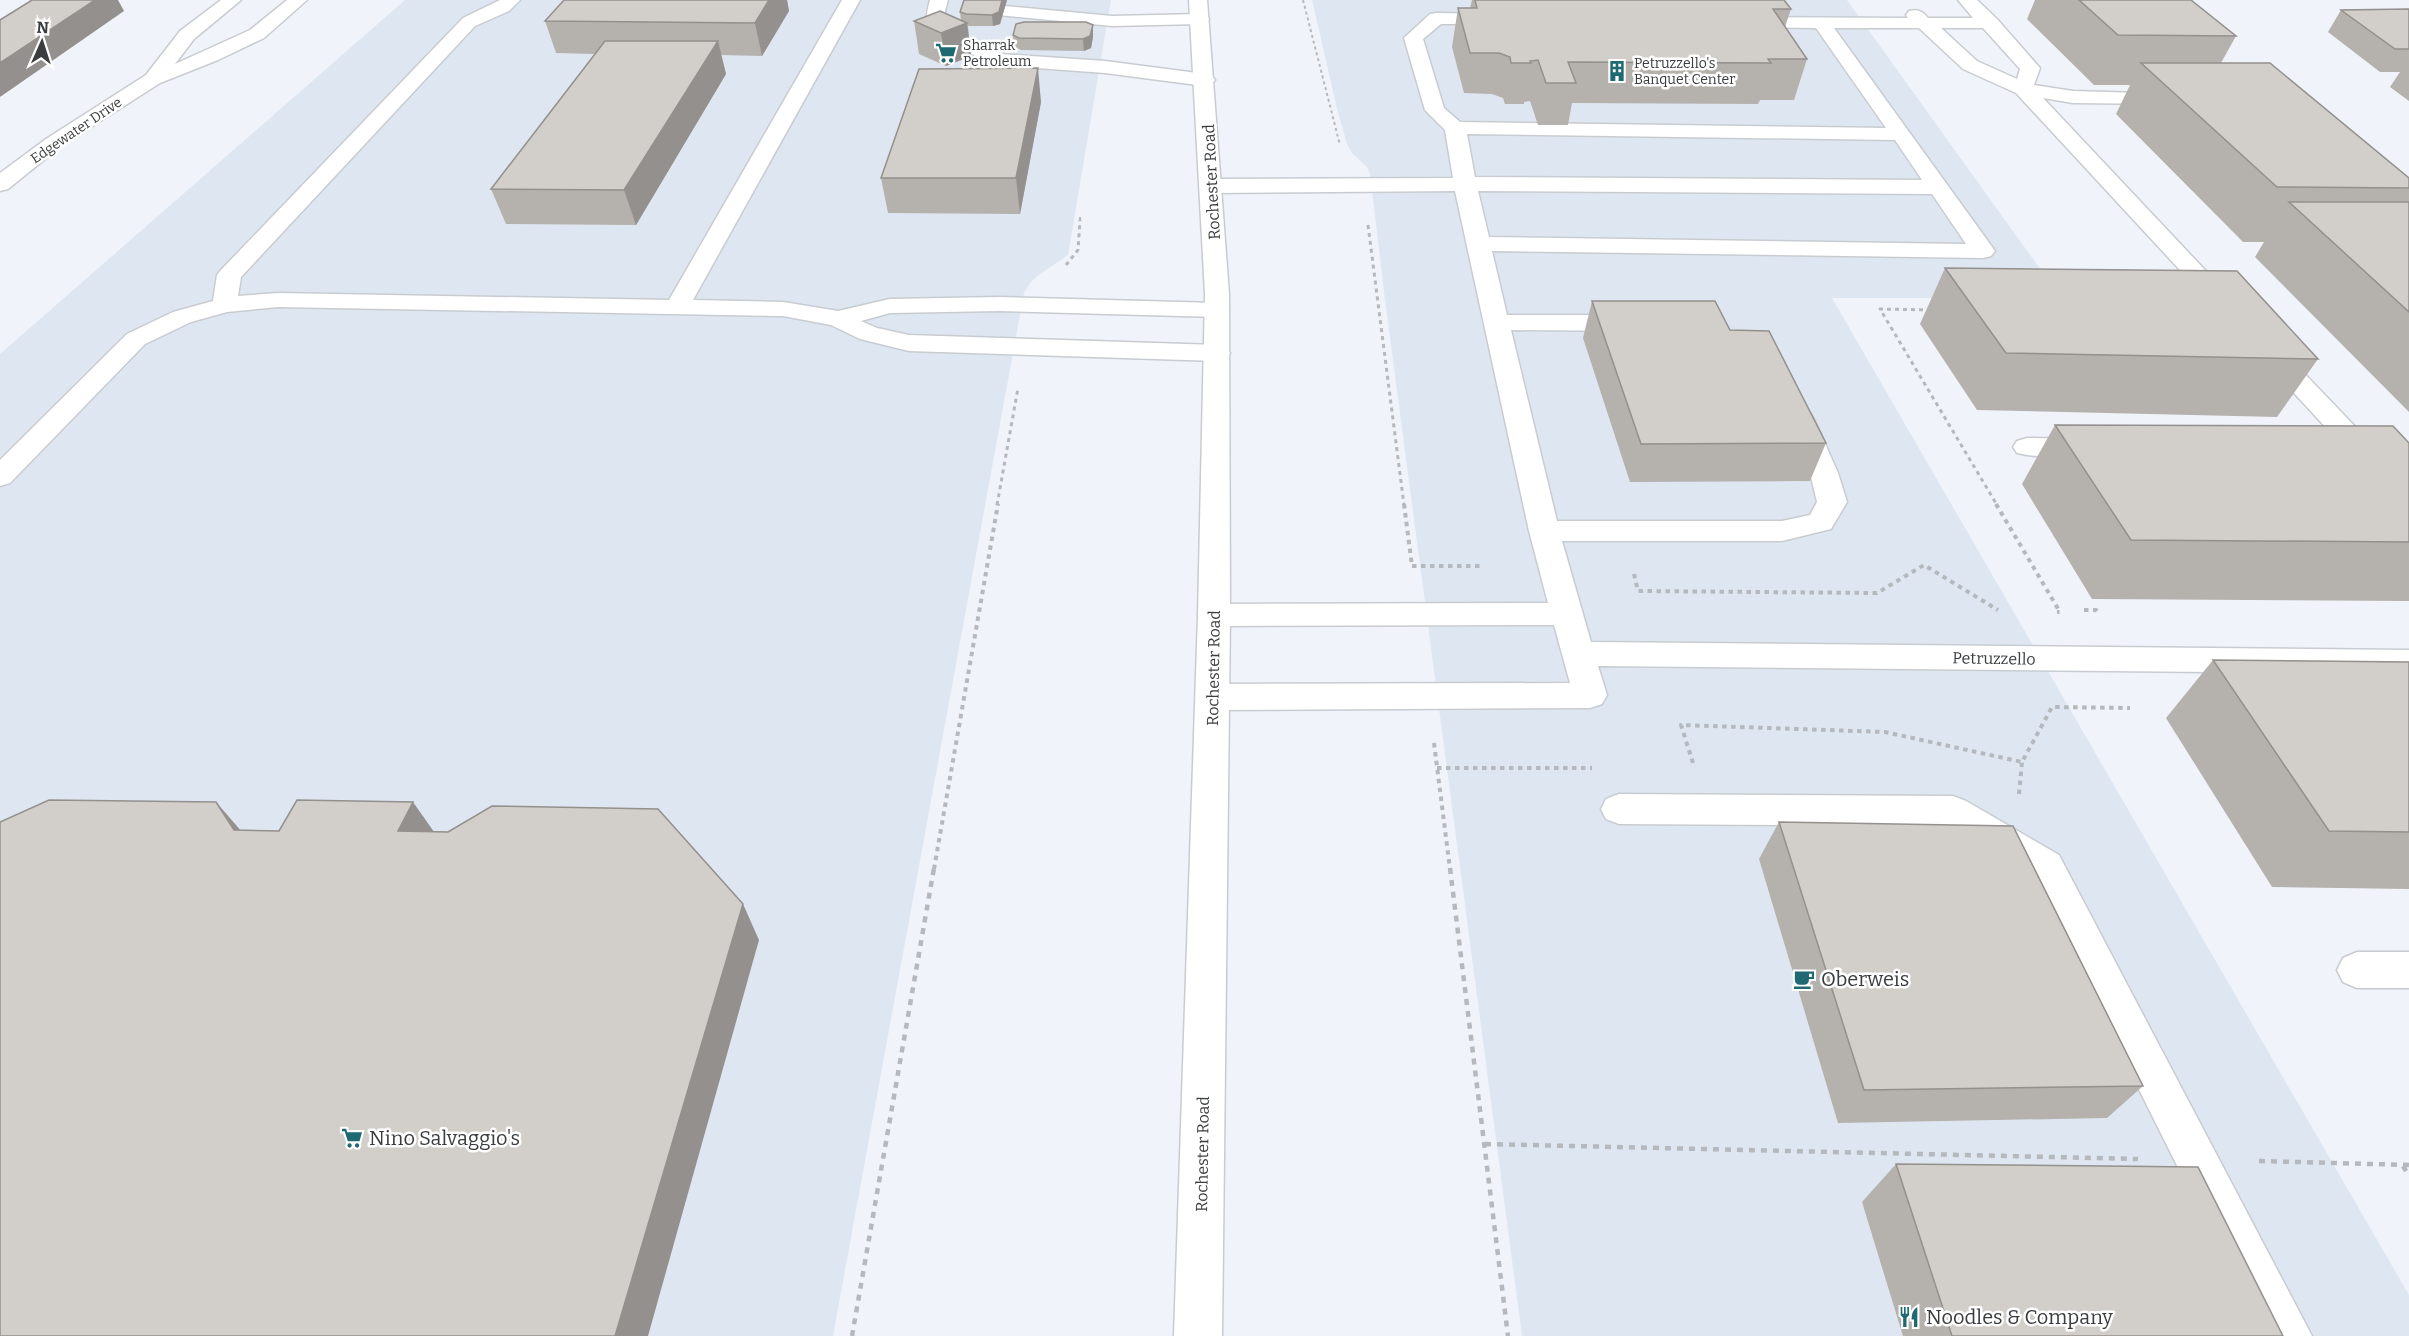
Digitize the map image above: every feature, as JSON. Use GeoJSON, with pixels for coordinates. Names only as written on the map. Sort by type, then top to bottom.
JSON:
{"type":"FeatureCollection","features":[{"type":"Feature","properties":{"kind":"main road","name":"Edgewater Drive"},"geometry":{"type":"LineString","coordinates":[[153,79],[187,35],[232,0]]}},
{"type":"Feature","properties":{"kind":"main road","name":"Edgewater Drive"},"geometry":{"type":"LineString","coordinates":[[0,184],[53,143],[153,79],[257,34],[298,0]]}},
{"type":"Feature","properties":{"kind":"main road"},"geometry":{"type":"LineString","coordinates":[[225,305],[229,275],[468,13],[503,7],[511,0]]}},
{"type":"Feature","properties":{"kind":"main road"},"geometry":{"type":"LineString","coordinates":[[676,308],[851,0]]}},
{"type":"Feature","properties":{"kind":"main road"},"geometry":{"type":"LineString","coordinates":[[1902,0],[1922,23],[1970,65],[2024,89],[2073,97],[2192,99]]}},
{"type":"Feature","properties":{"kind":"main road"},"geometry":{"type":"LineString","coordinates":[[1967,0],[2030,68],[2024,89]]}},
{"type":"Feature","properties":{"kind":"main road"},"geometry":{"type":"LineString","coordinates":[[944,7],[937,31],[996,59],[1105,67],[1205,80]]}},
{"type":"Feature","properties":{"kind":"main road"},"geometry":{"type":"LineString","coordinates":[[1004,11],[1112,21],[1199,9]]}},
{"type":"Feature","properties":{"kind":"main road","name":"Rochester Road"},"geometry":{"type":"LineString","coordinates":[[1198,1336],[1213,697],[1217,310],[1199,9]]}},
{"type":"Feature","properties":{"kind":"main road"},"geometry":{"type":"LineString","coordinates":[[1213,697],[1590,695],[1544,531],[1465,184],[1455,128],[1435,110],[1413,38],[1436,18],[1518,19]]}},
{"type":"Feature","properties":{"kind":"main road"},"geometry":{"type":"LineString","coordinates":[[1727,22],[1991,24]]}},
{"type":"Feature","properties":{"kind":"main road"},"geometry":{"type":"LineString","coordinates":[[1479,244],[1983,251],[1821,23]]}},
{"type":"Feature","properties":{"kind":"main road"},"geometry":{"type":"LineString","coordinates":[[2024,89],[2363,452],[2403,488]]}},
{"type":"Feature","properties":{"kind":"main road"},"geometry":{"type":"LineString","coordinates":[[1455,128],[1901,134]]}},
{"type":"Feature","properties":{"kind":"main road"},"geometry":{"type":"LineString","coordinates":[[1211,186],[1465,184],[1938,187]]}},
{"type":"Feature","properties":{"kind":"main road"},"geometry":{"type":"LineString","coordinates":[[0,477],[136,339],[182,316],[225,305],[278,300],[783,309],[838,319],[869,334],[909,343],[1216,353]]}},
{"type":"Feature","properties":{"kind":"main road"},"geometry":{"type":"LineString","coordinates":[[838,319],[890,306],[962,304],[1217,310]]}},
{"type":"Feature","properties":{"kind":"main road"},"geometry":{"type":"LineString","coordinates":[[962,304],[972,346]]}},
{"type":"Feature","properties":{"kind":"main road"},"geometry":{"type":"LineString","coordinates":[[1497,322],[1652,323]]}},
{"type":"Feature","properties":{"kind":"main road"},"geometry":{"type":"LineString","coordinates":[[1544,531],[1782,531],[1821,522],[1832,502],[1824,473],[1791,399]]}},
{"type":"Feature","properties":{"kind":"main road"},"geometry":{"type":"LineString","coordinates":[[2027,447],[2109,449]]}},
{"type":"Feature","properties":{"kind":"main road"},"geometry":{"type":"LineString","coordinates":[[2330,452],[2363,452]]}},
{"type":"Feature","properties":{"kind":"main road"},"geometry":{"type":"LineString","coordinates":[[1214,615],[1568,614]]}},
{"type":"Feature","properties":{"kind":"main road","name":"Petruzzello"},"geometry":{"type":"LineString","coordinates":[[1579,654],[2409,662]]}},
{"type":"Feature","properties":{"kind":"main road"},"geometry":{"type":"LineString","coordinates":[[1619,809],[1953,811],[2046,866],[2288,1336]]}},
{"type":"Feature","properties":{"kind":"main road"},"geometry":{"type":"LineString","coordinates":[[2357,970],[2409,970]]}},
{"type":"Feature","properties":{"kind":"path"},"geometry":{"type":"LineString","coordinates":[[1303,0],[1330,108],[1344,153]]}},
{"type":"Feature","properties":{"kind":"path"},"geometry":{"type":"LineString","coordinates":[[1065,265],[1078,253],[1081,232],[1080,217]]}},
{"type":"Feature","properties":{"kind":"path"},"geometry":{"type":"LineString","coordinates":[[1367,219],[1413,576]]}},
{"type":"Feature","properties":{"kind":"path"},"geometry":{"type":"LineString","coordinates":[[1937,310],[1880,309],[2060,612],[2049,612]]}},
{"type":"Feature","properties":{"kind":"path"},"geometry":{"type":"LineString","coordinates":[[852,1336],[1019,382]]}},
{"type":"Feature","properties":{"kind":"path"},"geometry":{"type":"LineString","coordinates":[[1632,569],[1638,591],[1877,592],[1923,565],[1996,610],[2007,610]]}},
{"type":"Feature","properties":{"kind":"path"},"geometry":{"type":"LineString","coordinates":[[1412,566],[1554,567]]}},
{"type":"Feature","properties":{"kind":"path"},"geometry":{"type":"LineString","coordinates":[[1695,769],[1682,725],[1885,732],[2022,762],[2052,707],[2139,708]]}},
{"type":"Feature","properties":{"kind":"path"},"geometry":{"type":"LineString","coordinates":[[1434,739],[1508,1336]]}},
{"type":"Feature","properties":{"kind":"path"},"geometry":{"type":"LineString","coordinates":[[1437,768],[1597,768]]}},
{"type":"Feature","properties":{"kind":"path"},"geometry":{"type":"LineString","coordinates":[[1485,1144],[2406,1165],[2409,1176]]}},
{"type":"Feature","properties":{"kind":"shaded area"},"geometry":{"type":"Polygon","coordinates":[[[405,0],[1111,0],[1068,255],[1040,274],[1030,283],[1024,293],[833,1336],[0,1336],[0,354],[405,0]]]}},
{"type":"Feature","properties":{"kind":"shaded area"},"geometry":{"type":"Polygon","coordinates":[[[1312,0],[1847,0],[2061,298],[1832,298],[2409,1295],[2409,1336],[1522,1336],[1370,174],[1367,167],[1352,153],[1347,144],[1312,0]]]}},
{"type":"Feature","properties":{"kind":"building"},"geometry":{"type":"Polygon","coordinates":[[[32,0],[95,0],[0,63],[0,20],[32,0]]]}},
{"type":"Feature","properties":{"kind":"building"},"geometry":{"type":"Polygon","coordinates":[[[564,0],[769,0],[755,23],[545,21],[564,0]]]}},
{"type":"Feature","properties":{"kind":"building"},"geometry":{"type":"Polygon","coordinates":[[[964,0],[1002,0],[999,12],[992,15],[960,12],[964,0]]]}},
{"type":"Feature","properties":{"kind":"building"},"geometry":{"type":"Polygon","coordinates":[[[1475,0],[1784,0],[1791,9],[1773,9],[1807,59],[1768,59],[1771,63],[1568,62],[1576,83],[1546,83],[1538,60],[1530,61],[1531,63],[1511,63],[1510,57],[1499,53],[1470,53],[1458,8],[1477,8],[1475,0]]]}},
{"type":"Feature","properties":{"kind":"building"},"geometry":{"type":"Polygon","coordinates":[[[2079,0],[2191,0],[2236,36],[2118,35],[2079,0]]]}},
{"type":"Feature","properties":{"kind":"building"},"geometry":{"type":"Polygon","coordinates":[[[2409,9],[2409,49],[2395,49],[2341,10],[2409,9]]]}},
{"type":"Feature","properties":{"kind":"building"},"geometry":{"type":"Polygon","coordinates":[[[940,11],[967,23],[941,33],[914,21],[940,11]]]}},
{"type":"Feature","properties":{"kind":"building"},"geometry":{"type":"Polygon","coordinates":[[[1086,22],[1093,25],[1090,36],[1083,39],[1019,38],[1013,35],[1016,24],[1086,22]]]}},
{"type":"Feature","properties":{"kind":"building"},"geometry":{"type":"Polygon","coordinates":[[[605,41],[718,41],[624,190],[491,189],[605,41]]]}},
{"type":"Feature","properties":{"kind":"building"},"geometry":{"type":"Polygon","coordinates":[[[2141,63],[2270,63],[2409,178],[2409,188],[2277,187],[2141,63]]]}},
{"type":"Feature","properties":{"kind":"building"},"geometry":{"type":"Polygon","coordinates":[[[1038,68],[1016,178],[881,178],[919,69],[1038,68]]]}},
{"type":"Feature","properties":{"kind":"building"},"geometry":{"type":"Polygon","coordinates":[[[2289,202],[2409,202],[2409,312],[2289,202]]]}},
{"type":"Feature","properties":{"kind":"building"},"geometry":{"type":"Polygon","coordinates":[[[1945,268],[2237,271],[2318,359],[2006,353],[1945,268]]]}},
{"type":"Feature","properties":{"kind":"building"},"geometry":{"type":"Polygon","coordinates":[[[1592,301],[1715,301],[1730,330],[1769,331],[1826,443],[1641,444],[1592,301]]]}},
{"type":"Feature","properties":{"kind":"building"},"geometry":{"type":"Polygon","coordinates":[[[2055,425],[2393,426],[2409,443],[2409,542],[2131,540],[2055,425]]]}},
{"type":"Feature","properties":{"kind":"building"},"geometry":{"type":"Polygon","coordinates":[[[2213,660],[2409,662],[2409,832],[2329,831],[2213,660]]]}},
{"type":"Feature","properties":{"kind":"building","name":"Nino Salvaggio's"},"geometry":{"type":"Polygon","coordinates":[[[49,800],[216,802],[234,830],[279,831],[297,800],[413,802],[398,831],[448,832],[492,806],[658,809],[743,904],[615,1336],[0,1336],[0,822],[49,800]]]}},
{"type":"Feature","properties":{"kind":"building"},"geometry":{"type":"Polygon","coordinates":[[[1779,822],[2013,826],[2143,1086],[1864,1090],[1779,822]]]}},
{"type":"Feature","properties":{"kind":"building"},"geometry":{"type":"Polygon","coordinates":[[[1896,1164],[2198,1167],[2283,1336],[1952,1336],[1896,1164]]]}},
{"type":"Feature","properties":{"kind":"place","name":"Sharrak Petroleum"},"geometry":{"type":"Point","coordinates":[946,53]}},
{"type":"Feature","properties":{"kind":"place","name":"Petruzzello's Banquet Center"},"geometry":{"type":"Point","coordinates":[1617,71]}},
{"type":"Feature","properties":{"kind":"place","name":"Oberweis"},"geometry":{"type":"Point","coordinates":[1804,979]}},
{"type":"Feature","properties":{"kind":"place","name":"Nino Salvaggio's"},"geometry":{"type":"Point","coordinates":[352,1138]}},
{"type":"Feature","properties":{"kind":"place","name":"Noodles & Company"},"geometry":{"type":"Point","coordinates":[1909,1317]}}]}
